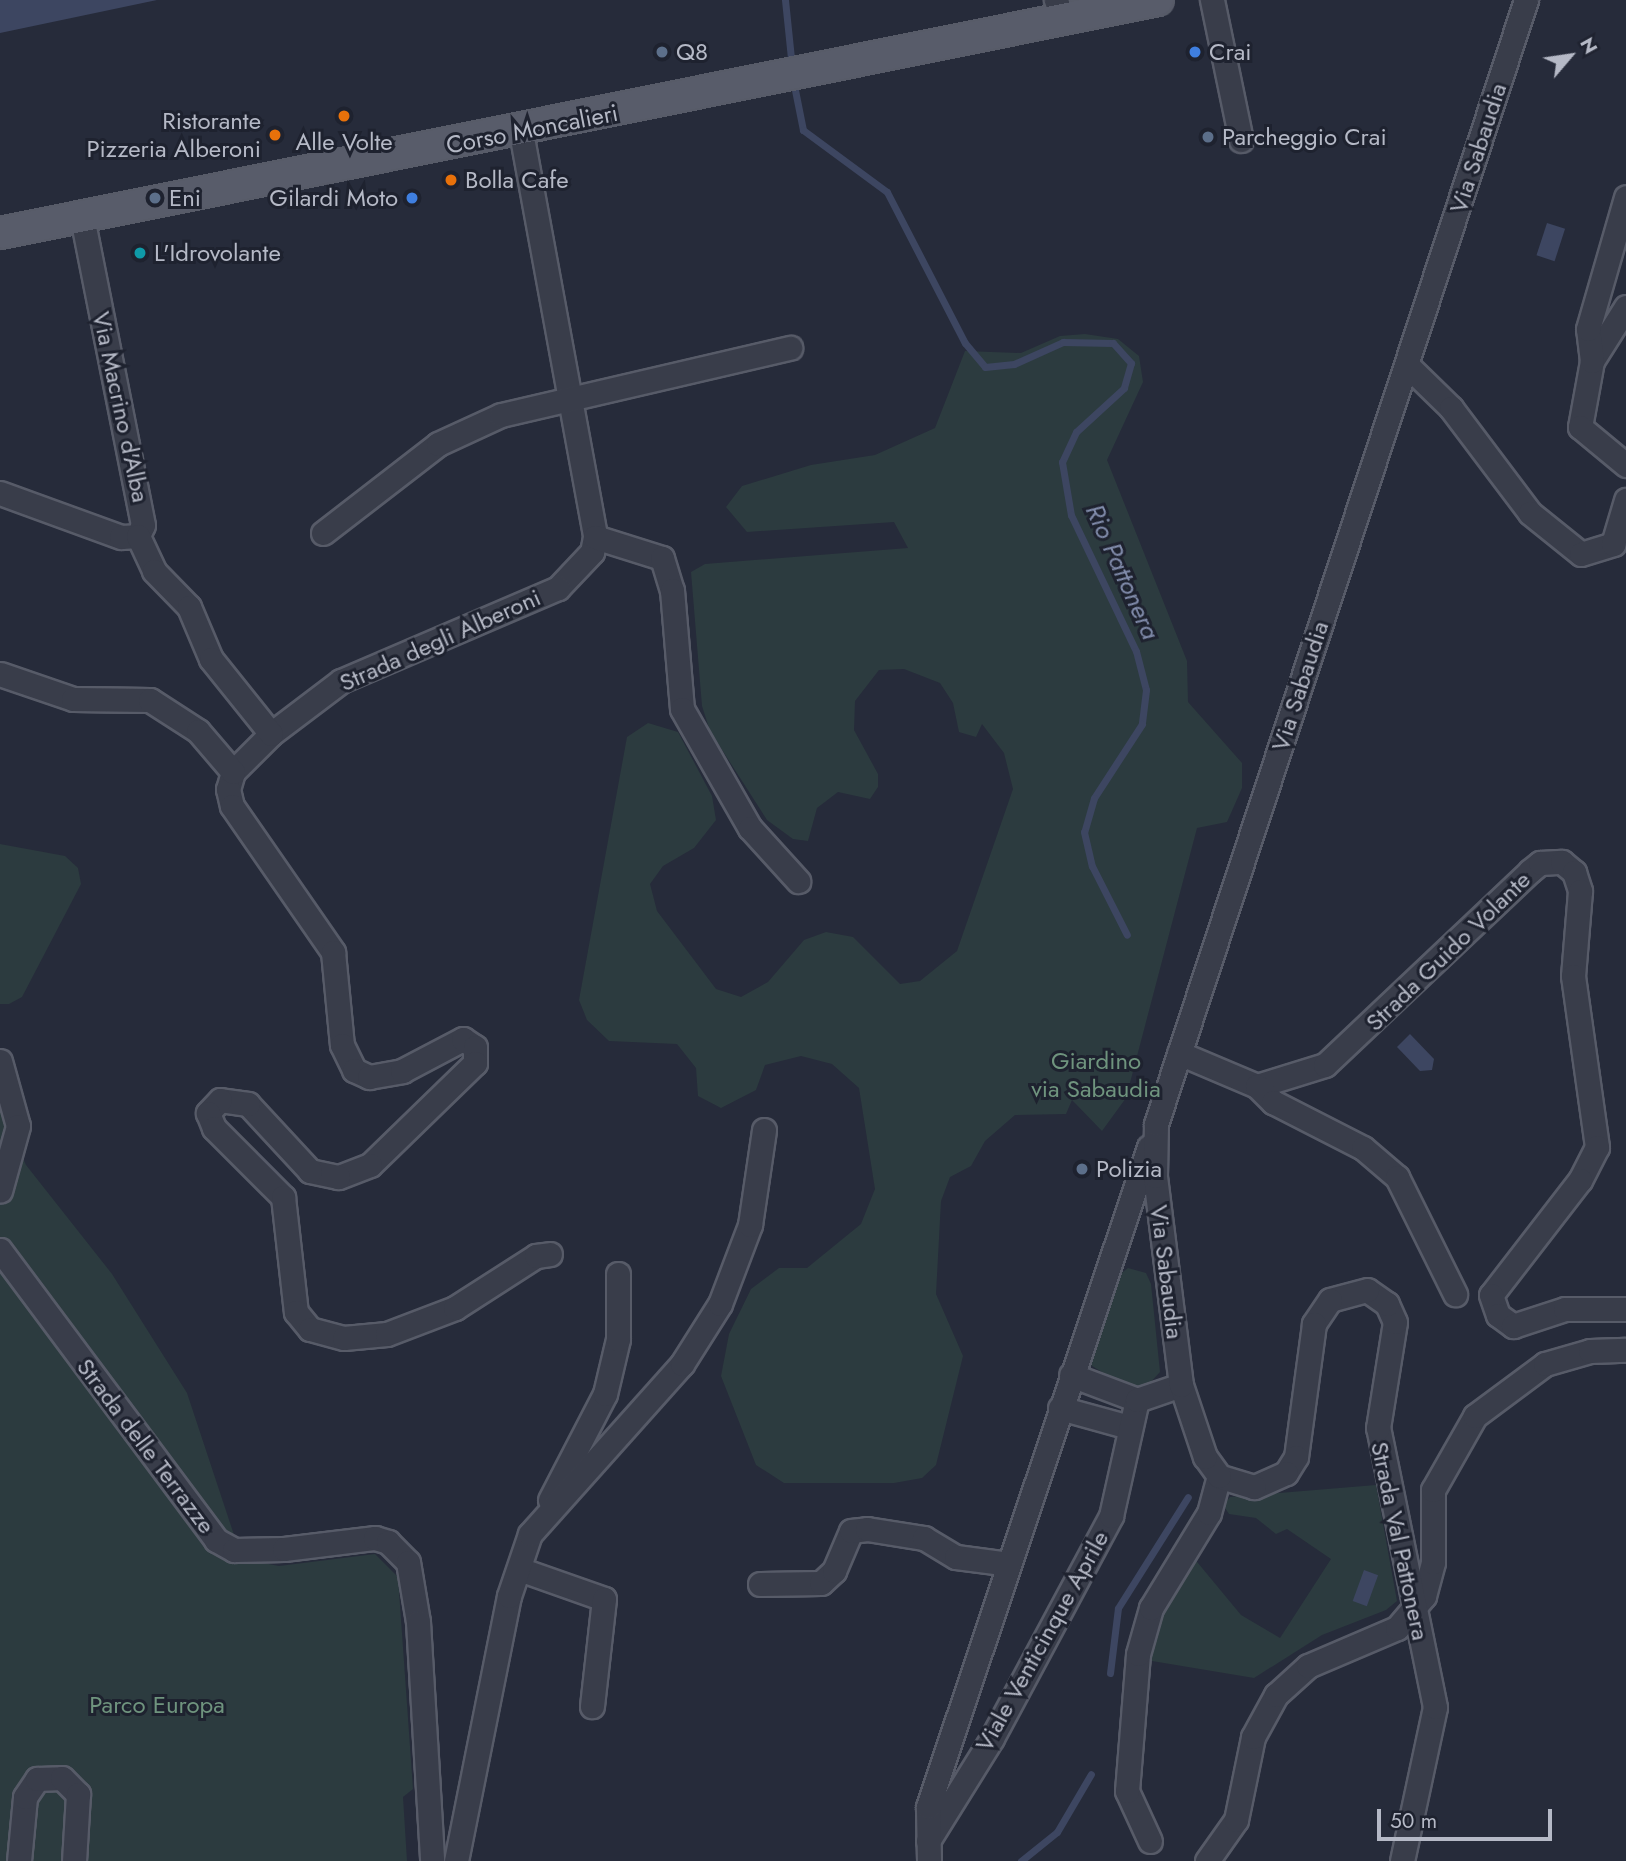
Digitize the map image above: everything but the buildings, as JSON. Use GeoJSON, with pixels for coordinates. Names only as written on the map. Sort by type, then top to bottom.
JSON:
{"type":"FeatureCollection","features":[{"type":"Feature","properties":{"kind":"main road","name":"Corso Moncalieri"},"geometry":{"type":"LineString","coordinates":[[0,233],[823,71],[1060,10],[1158,0]]}},
{"type":"Feature","properties":{"kind":"street"},"geometry":{"type":"LineString","coordinates":[[1212,0],[1241,140]]}},
{"type":"Feature","properties":{"kind":"street","name":"Via Sabaudia"},"geometry":{"type":"LineString","coordinates":[[1181,1385],[1155,1176],[1156,1124],[1527,0]]}},
{"type":"Feature","properties":{"kind":"street"},"geometry":{"type":"LineString","coordinates":[[521,132],[595,537],[662,558],[672,590],[682,709],[750,828],[798,881]]}},
{"type":"Feature","properties":{"kind":"street"},"geometry":{"type":"LineString","coordinates":[[1626,197],[1588,329],[1591,361],[1580,428],[1626,465]]}},
{"type":"Feature","properties":{"kind":"street","name":"Via Macrino d'Alba"},"geometry":{"type":"LineString","coordinates":[[0,494],[121,537],[138,536],[143,509],[82,216]]}},
{"type":"Feature","properties":{"kind":"street"},"geometry":{"type":"LineString","coordinates":[[1591,361],[1626,307]]}},
{"type":"Feature","properties":{"kind":"street"},"geometry":{"type":"LineString","coordinates":[[323,533],[438,444],[501,415],[569,395],[790,348]]}},
{"type":"Feature","properties":{"kind":"street"},"geometry":{"type":"LineString","coordinates":[[1407,365],[1451,408],[1530,513],[1581,554],[1614,544],[1626,500]]}},
{"type":"Feature","properties":{"kind":"street"},"geometry":{"type":"LineString","coordinates":[[138,536],[154,571],[189,607],[211,659],[271,734]]}},
{"type":"Feature","properties":{"kind":"street","name":"Strada degli Alberoni"},"geometry":{"type":"LineString","coordinates":[[233,772],[271,734],[356,673],[558,588],[584,565],[595,537]]}},
{"type":"Feature","properties":{"kind":"street"},"geometry":{"type":"LineString","coordinates":[[0,674],[74,699],[150,700],[198,731],[233,772],[232,806],[333,952],[342,1045],[355,1070],[369,1077],[402,1071],[463,1039],[476,1055],[460,1085],[397,1142],[370,1165],[338,1177],[310,1171],[248,1104],[228,1099],[209,1108],[214,1128],[282,1197],[301,1321],[344,1338],[387,1334],[455,1308],[536,1256],[550,1254]]}},
{"type":"Feature","properties":{"kind":"street","name":"Strada Guido Volante"},"geometry":{"type":"LineString","coordinates":[[1257,1086],[1325,1065],[1530,871],[1540,863],[1562,862],[1574,872],[1580,891],[1573,976],[1597,1147],[1580,1180],[1491,1295],[1498,1315],[1513,1326],[1565,1309],[1626,1309]]}},
{"type":"Feature","properties":{"kind":"street"},"geometry":{"type":"LineString","coordinates":[[1179,1053],[1257,1086],[1273,1102],[1363,1148],[1397,1177],[1455,1294]]}},
{"type":"Feature","properties":{"kind":"street"},"geometry":{"type":"LineString","coordinates":[[0,1061],[18,1126],[0,1191]]}},
{"type":"Feature","properties":{"kind":"street","name":"Viale Venticinque Aprile"},"geometry":{"type":"LineString","coordinates":[[928,1856],[928,1807],[1156,1124]]}},
{"type":"Feature","properties":{"kind":"street"},"geometry":{"type":"LineString","coordinates":[[456,1861],[519,1569],[530,1534],[682,1364],[720,1304],[750,1225],[764,1130]]}},
{"type":"Feature","properties":{"kind":"street","name":"Strada delle Terrazze"},"geometry":{"type":"LineString","coordinates":[[0,1250],[216,1540],[234,1550],[285,1549],[375,1538],[388,1542],[408,1563],[418,1622],[432,1861]]}},
{"type":"Feature","properties":{"kind":"street"},"geometry":{"type":"LineString","coordinates":[[546,1513],[605,1394],[618,1339],[618,1274]]}},
{"type":"Feature","properties":{"kind":"street","name":"Strada Val Pattonera"},"geometry":{"type":"LineString","coordinates":[[1219,1476],[1254,1487],[1286,1473],[1297,1457],[1322,1307],[1351,1289],[1374,1292],[1395,1322],[1378,1428],[1413,1614],[1435,1707],[1402,1861]]}},
{"type":"Feature","properties":{"kind":"street"},"geometry":{"type":"LineString","coordinates":[[1207,1861],[1236,1820],[1253,1737],[1276,1695],[1308,1666],[1380,1637],[1413,1614],[1431,1580],[1433,1490],[1475,1416],[1545,1364],[1590,1351],[1626,1350]]}},
{"type":"Feature","properties":{"kind":"street"},"geometry":{"type":"LineString","coordinates":[[1071,1375],[1137,1399],[1181,1385],[1205,1457],[1219,1476],[1209,1513],[1152,1608],[1138,1654],[1127,1791],[1150,1841]]}},
{"type":"Feature","properties":{"kind":"street","name":"Viale Venticinque Aprile"},"geometry":{"type":"LineString","coordinates":[[928,1856],[1111,1516],[1137,1399]]}},
{"type":"Feature","properties":{"kind":"street"},"geometry":{"type":"LineString","coordinates":[[1060,1408],[1129,1427]]}},
{"type":"Feature","properties":{"kind":"street"},"geometry":{"type":"LineString","coordinates":[[760,1584],[821,1584],[834,1571],[851,1531],[867,1529],[924,1538],[956,1557],[1009,1563]]}},
{"type":"Feature","properties":{"kind":"street"},"geometry":{"type":"LineString","coordinates":[[519,1569],[604,1599],[592,1706]]}},
{"type":"Feature","properties":{"kind":"street"},"geometry":{"type":"LineString","coordinates":[[19,1861],[25,1797],[37,1779],[62,1778],[78,1794],[74,1861]]}},
{"type":"Feature","properties":{"kind":"green space","name":"Giardino via Sabaudia"},"geometry":{"type":"Polygon","coordinates":[[[1085,334],[1118,339],[1139,356],[1143,382],[1107,460],[1187,661],[1188,702],[1242,763],[1242,788],[1227,822],[1197,828],[1126,1098],[1102,1131],[1072,1100],[1066,1114],[1015,1115],[985,1141],[971,1166],[950,1177],[941,1201],[936,1294],[963,1356],[936,1465],[922,1478],[894,1483],[784,1483],[756,1465],[721,1376],[729,1334],[751,1289],[779,1268],[807,1268],[861,1224],[875,1189],[859,1088],[832,1064],[801,1056],[765,1065],[756,1090],[721,1108],[698,1096],[696,1068],[677,1044],[609,1041],[587,1020],[579,1000],[627,737],[648,723],[678,732],[712,796],[716,820],[694,848],[663,866],[650,884],[657,911],[716,989],[741,997],[768,982],[804,940],[826,932],[853,937],[900,984],[920,981],[957,951],[1013,789],[1004,753],[982,724],[976,737],[959,732],[953,703],[940,683],[904,669],[879,670],[855,701],[854,730],[878,774],[878,787],[870,799],[838,792],[817,808],[808,841],[793,839],[767,820],[710,731],[702,706],[691,572],[705,564],[908,548],[894,522],[747,532],[726,507],[742,486],[811,465],[875,455],[935,428],[965,351],[1021,353],[1060,336],[1085,334]]]}},
{"type":"Feature","properties":{"kind":"green space"},"geometry":{"type":"Polygon","coordinates":[[[0,844],[65,856],[78,868],[81,884],[22,997],[9,1004],[0,1004],[0,844]]]}},
{"type":"Feature","properties":{"kind":"green space","name":"Parco Europa"},"geometry":{"type":"Polygon","coordinates":[[[0,1110],[26,1165],[112,1274],[187,1393],[242,1559],[279,1566],[375,1554],[398,1577],[413,1789],[403,1797],[407,1861],[0,1861],[0,1110]]]}},
{"type":"Feature","properties":{"kind":"green space"},"geometry":{"type":"Polygon","coordinates":[[[1128,1268],[1146,1273],[1151,1284],[1160,1372],[1148,1385],[1129,1389],[1089,1364],[1119,1275],[1128,1268]]]}},
{"type":"Feature","properties":{"kind":"green space"},"geometry":{"type":"Polygon","coordinates":[[[1376,1485],[1397,1601],[1386,1610],[1322,1635],[1254,1678],[1146,1660],[1162,1611],[1193,1557],[1241,1615],[1280,1638],[1331,1559],[1287,1529],[1276,1534],[1256,1518],[1229,1514],[1223,1505],[1230,1497],[1376,1485]]]}},
{"type":"Feature","properties":{"kind":"water"},"geometry":{"type":"Polygon","coordinates":[[[0,0],[157,0],[0,33],[0,0]]]}},
{"type":"Feature","properties":{"kind":"water"},"geometry":{"type":"Polygon","coordinates":[[[1547,223],[1565,229],[1555,261],[1536,255],[1547,223]]]}},
{"type":"Feature","properties":{"kind":"water"},"geometry":{"type":"Polygon","coordinates":[[[1410,1034],[1434,1059],[1432,1070],[1420,1071],[1397,1047],[1410,1034]]]}},
{"type":"Feature","properties":{"kind":"water"},"geometry":{"type":"Polygon","coordinates":[[[1364,1570],[1378,1575],[1367,1606],[1353,1601],[1364,1570]]]}},
{"type":"Feature","properties":{"kind":"waterway","name":"Rio Pattonera"},"geometry":{"type":"LineString","coordinates":[[785,0],[792,68]]}},
{"type":"Feature","properties":{"kind":"waterway","name":"Rio Pattonera"},"geometry":{"type":"LineString","coordinates":[[793,80],[803,130],[887,192],[965,343],[985,367],[1014,364],[1063,342],[1113,343],[1131,363],[1124,388],[1076,432],[1062,462],[1071,515],[1136,651],[1146,690],[1142,724],[1094,798],[1084,832],[1092,866],[1127,935]]}},
{"type":"Feature","properties":{"kind":"waterway","name":"Rio Pattonera"},"geometry":{"type":"LineString","coordinates":[[1110,1673],[1118,1608],[1188,1497]]}},
{"type":"Feature","properties":{"kind":"waterway","name":"Rio Pattonera"},"geometry":{"type":"LineString","coordinates":[[1021,1861],[1057,1832],[1091,1774]]}},
{"type":"Feature","properties":{"kind":"place","name":"Q8"},"geometry":{"type":"Point","coordinates":[662,52]}},
{"type":"Feature","properties":{"kind":"place","name":"Crai"},"geometry":{"type":"Point","coordinates":[1195,52]}},
{"type":"Feature","properties":{"kind":"place","name":"Alle Volte"},"geometry":{"type":"Point","coordinates":[344,116]}},
{"type":"Feature","properties":{"kind":"place","name":"Ristorante Pizzeria Alberoni"},"geometry":{"type":"Point","coordinates":[275,135]}},
{"type":"Feature","properties":{"kind":"place","name":"Parcheggio Crai"},"geometry":{"type":"Point","coordinates":[1208,137]}},
{"type":"Feature","properties":{"kind":"place","name":"Bolla Cafe"},"geometry":{"type":"Point","coordinates":[451,180]}},
{"type":"Feature","properties":{"kind":"place","name":"Eni"},"geometry":{"type":"Point","coordinates":[155,198]}},
{"type":"Feature","properties":{"kind":"place","name":"Gilardi Moto"},"geometry":{"type":"Point","coordinates":[412,198]}},
{"type":"Feature","properties":{"kind":"place","name":"L'Idrovolante"},"geometry":{"type":"Point","coordinates":[140,253]}},
{"type":"Feature","properties":{"kind":"place","name":"Polizia"},"geometry":{"type":"Point","coordinates":[1082,1169]}}]}
